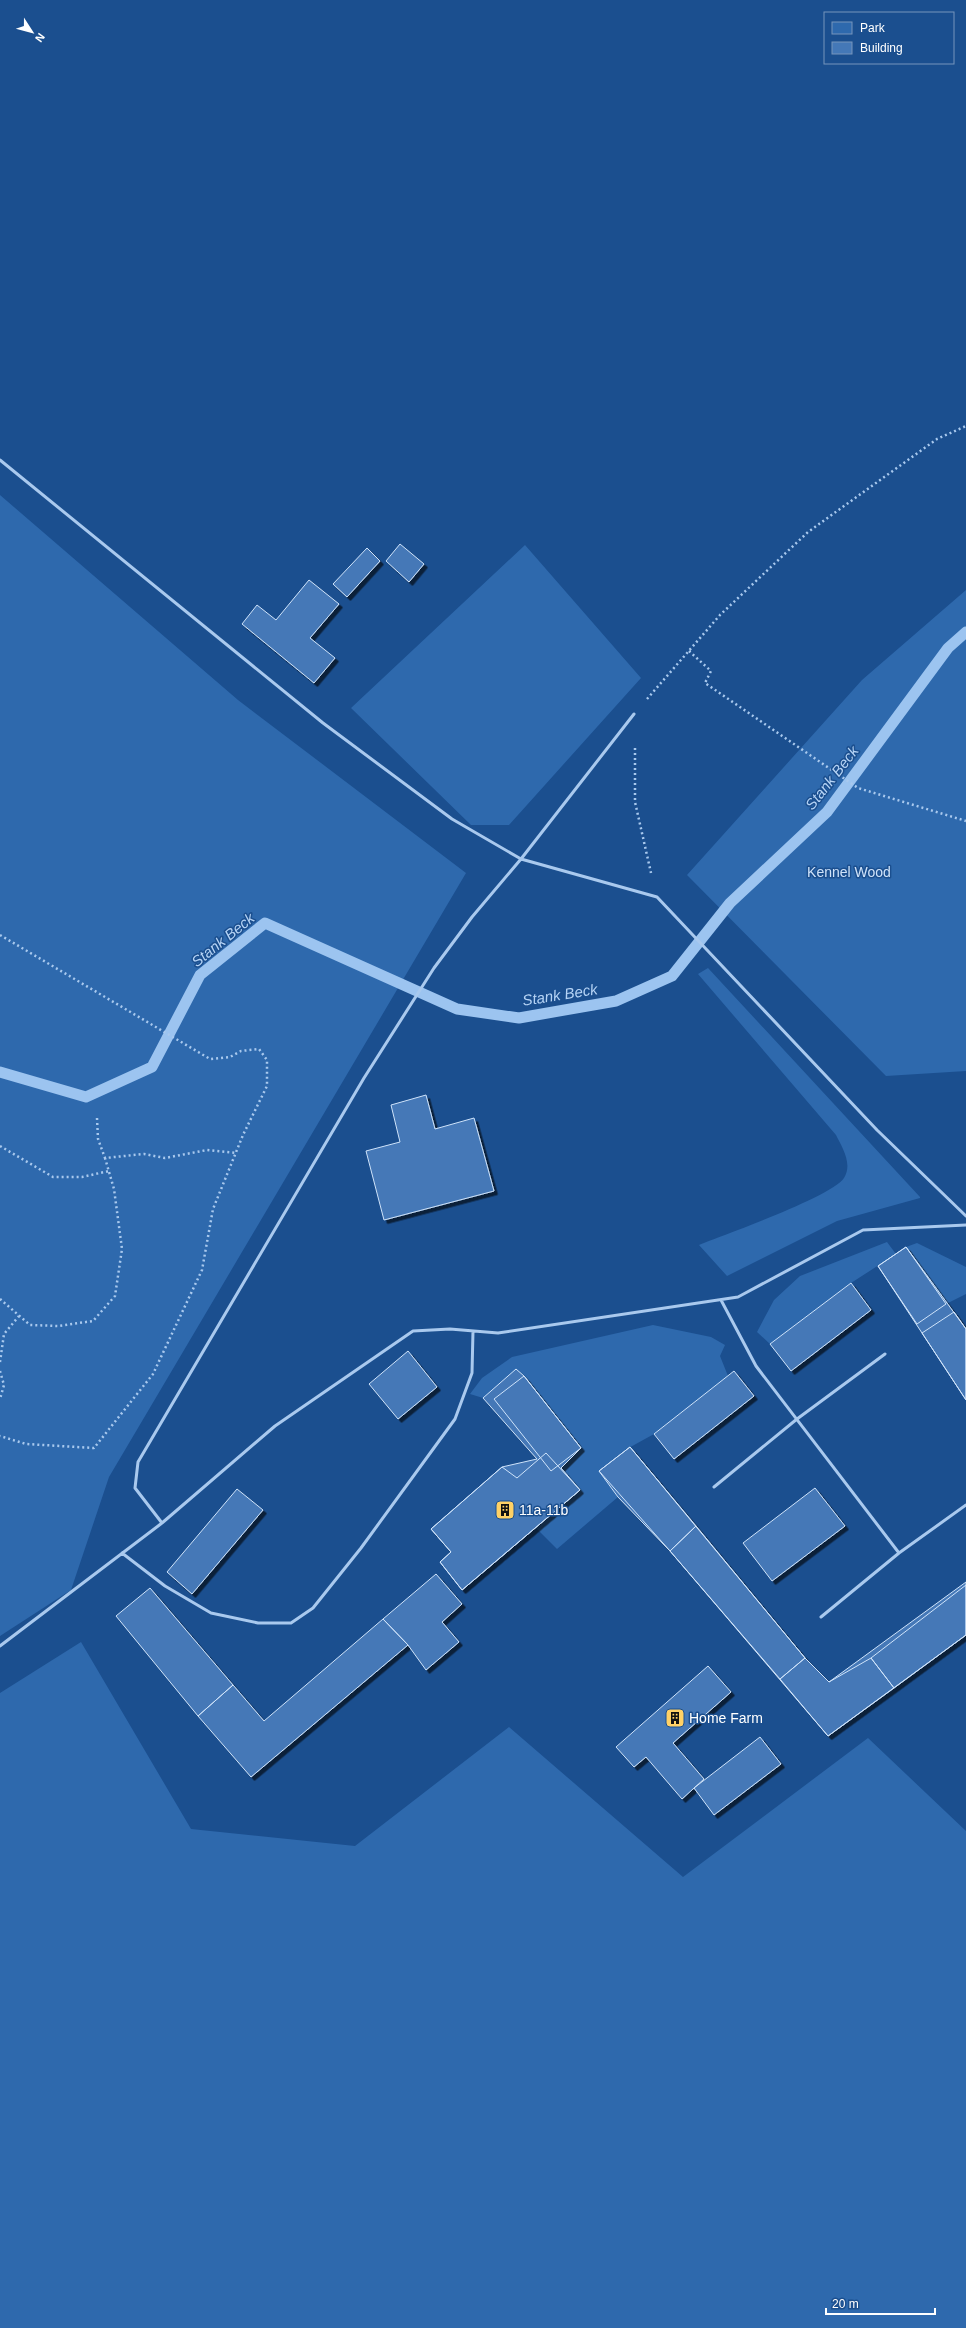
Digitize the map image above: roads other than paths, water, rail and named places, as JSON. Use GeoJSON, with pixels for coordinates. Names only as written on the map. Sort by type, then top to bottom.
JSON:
{"type":"FeatureCollection","features":[{"type":"Feature","properties":{"kind":"lane"},"geometry":{"type":"LineString","coordinates":[[0,460],[323,723],[452,819],[521,859],[656,898],[682,922],[877,1130],[966,1216]]}},
{"type":"Feature","properties":{"kind":"lane"},"geometry":{"type":"LineString","coordinates":[[162,1523],[134,1488],[138,1462],[360,1085],[434,968],[472,917],[521,859],[634,714]]}},
{"type":"Feature","properties":{"kind":"lane"},"geometry":{"type":"LineString","coordinates":[[0,1646],[162,1523],[274,1426],[413,1331],[450,1329],[498,1333],[738,1298],[863,1230],[966,1225]]}},
{"type":"Feature","properties":{"kind":"lane"},"geometry":{"type":"LineString","coordinates":[[721,1300],[756,1366],[899,1553]]}},
{"type":"Feature","properties":{"kind":"lane"},"geometry":{"type":"LineString","coordinates":[[122,1553],[165,1586],[212,1613],[258,1623],[292,1623],[313,1608],[361,1548],[455,1419],[472,1373],[473,1331]]}},
{"type":"Feature","properties":{"kind":"lane"},"geometry":{"type":"LineString","coordinates":[[714,1487],[797,1420],[885,1354]]}},
{"type":"Feature","properties":{"kind":"lane"},"geometry":{"type":"LineString","coordinates":[[821,1617],[899,1553],[966,1505]]}},
{"type":"Feature","properties":{"kind":"waterway","name":"Stank Beck"},"geometry":{"type":"LineString","coordinates":[[0,1072],[86,1097],[152,1067],[200,975],[265,923],[457,1009],[519,1018],[616,1001],[672,976],[730,903],[827,812],[948,648],[966,632]]}},
{"type":"Feature","properties":{"kind":"place","name":"11a-11b"},"geometry":{"type":"Point","coordinates":[505,1510]}},
{"type":"Feature","properties":{"kind":"place","name":"Home Farm"},"geometry":{"type":"Point","coordinates":[675,1718]}},
{"type":"Feature","properties":{"kind":"park label","name":"Kennel Wood"},"geometry":{"type":"Point","coordinates":[849,872]}}]}
